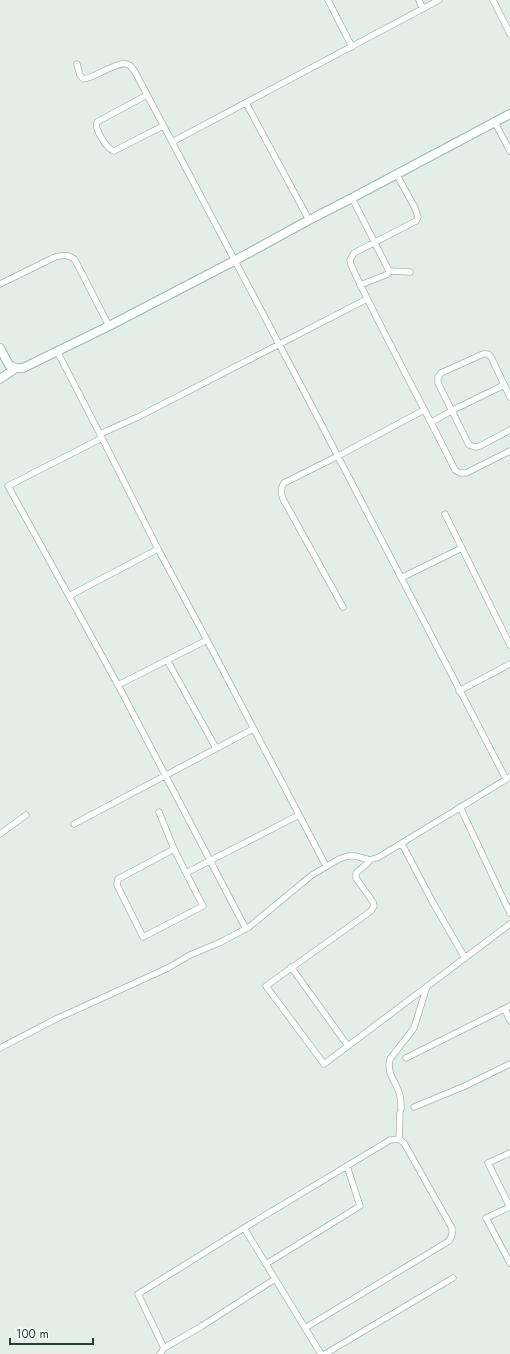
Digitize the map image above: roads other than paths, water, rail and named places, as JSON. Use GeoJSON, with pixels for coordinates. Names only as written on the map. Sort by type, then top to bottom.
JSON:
{"type":"FeatureCollection","features":[{"type":"Feature","properties":{"kind":"street"},"geometry":{"type":"LineString","coordinates":[[328,0],[352,47]]}},
{"type":"Feature","properties":{"kind":"street"},"geometry":{"type":"LineString","coordinates":[[419,0],[423,9]]}},
{"type":"Feature","properties":{"kind":"street"},"geometry":{"type":"LineString","coordinates":[[172,142],[439,0]]}},
{"type":"Feature","properties":{"kind":"street"},"geometry":{"type":"LineString","coordinates":[[493,0],[510,34]]}},
{"type":"Feature","properties":{"kind":"street"},"geometry":{"type":"LineString","coordinates":[[77,64],[80,75],[83,79],[122,63],[129,65],[134,70],[234,261],[279,343],[460,691],[508,778],[402,844],[379,857],[370,860],[360,868],[356,873],[356,878],[373,902],[374,906],[371,910],[266,986],[324,1064],[510,924]]}},
{"type":"Feature","properties":{"kind":"street"},"geometry":{"type":"LineString","coordinates":[[147,95],[97,122],[95,125],[97,129],[108,148],[114,150],[163,126]]}},
{"type":"Feature","properties":{"kind":"street"},"geometry":{"type":"LineString","coordinates":[[246,103],[310,220]]}},
{"type":"Feature","properties":{"kind":"street"},"geometry":{"type":"LineString","coordinates":[[0,348],[9,365],[16,368],[24,368],[234,261],[397,175],[494,121],[510,114]]}},
{"type":"Feature","properties":{"kind":"street"},"geometry":{"type":"LineString","coordinates":[[494,121],[510,152]]}},
{"type":"Feature","properties":{"kind":"street"},"geometry":{"type":"LineString","coordinates":[[397,175],[416,208],[418,218],[416,221],[354,253],[350,260],[351,265],[360,286],[424,410],[432,422],[455,470],[460,473],[466,473],[510,451]]}},
{"type":"Feature","properties":{"kind":"street"},"geometry":{"type":"LineString","coordinates":[[352,198],[389,271]]}},
{"type":"Feature","properties":{"kind":"street"},"geometry":{"type":"LineString","coordinates":[[0,284],[55,257],[63,255],[71,256],[75,260],[109,326]]}},
{"type":"Feature","properties":{"kind":"street"},"geometry":{"type":"LineString","coordinates":[[389,271],[410,272]]}},
{"type":"Feature","properties":{"kind":"street"},"geometry":{"type":"LineString","coordinates":[[360,286],[388,274],[389,271]]}},
{"type":"Feature","properties":{"kind":"street"},"geometry":{"type":"LineString","coordinates":[[246,929],[118,686],[8,486],[279,343],[367,299]]}},
{"type":"Feature","properties":{"kind":"street"},"geometry":{"type":"LineString","coordinates":[[57,351],[158,549],[326,866]]}},
{"type":"Feature","properties":{"kind":"street"},"geometry":{"type":"LineString","coordinates":[[510,397],[491,357],[488,354],[483,354],[441,374],[438,377],[438,383],[469,445],[475,447],[480,446],[510,430]]}},
{"type":"Feature","properties":{"kind":"street"},"geometry":{"type":"LineString","coordinates":[[0,379],[16,368]]}},
{"type":"Feature","properties":{"kind":"street"},"geometry":{"type":"LineString","coordinates":[[432,422],[504,385]]}},
{"type":"Feature","properties":{"kind":"street"},"geometry":{"type":"LineString","coordinates":[[343,607],[281,493],[284,483],[424,410]]}},
{"type":"Feature","properties":{"kind":"street"},"geometry":{"type":"LineString","coordinates":[[445,514],[510,645]]}},
{"type":"Feature","properties":{"kind":"street"},"geometry":{"type":"LineString","coordinates":[[401,578],[462,548]]}},
{"type":"Feature","properties":{"kind":"street"},"geometry":{"type":"LineString","coordinates":[[69,596],[158,549]]}},
{"type":"Feature","properties":{"kind":"street"},"geometry":{"type":"LineString","coordinates":[[118,686],[207,640]]}},
{"type":"Feature","properties":{"kind":"street"},"geometry":{"type":"LineString","coordinates":[[167,660],[216,748]]}},
{"type":"Feature","properties":{"kind":"street"},"geometry":{"type":"LineString","coordinates":[[460,691],[510,664]]}},
{"type":"Feature","properties":{"kind":"street"},"geometry":{"type":"LineString","coordinates":[[74,824],[253,729]]}},
{"type":"Feature","properties":{"kind":"street"},"geometry":{"type":"LineString","coordinates":[[460,807],[510,913]]}},
{"type":"Feature","properties":{"kind":"street"},"geometry":{"type":"LineString","coordinates":[[159,812],[174,849],[203,906],[143,937],[117,885],[118,879],[174,849]]}},
{"type":"Feature","properties":{"kind":"street"},"geometry":{"type":"LineString","coordinates":[[0,834],[26,815]]}},
{"type":"Feature","properties":{"kind":"street"},"geometry":{"type":"LineString","coordinates":[[186,873],[299,815]]}},
{"type":"Feature","properties":{"kind":"street"},"geometry":{"type":"LineString","coordinates":[[402,844],[432,901],[465,958]]}},
{"type":"Feature","properties":{"kind":"street"},"geometry":{"type":"LineString","coordinates":[[0,1048],[246,929],[312,875],[339,859],[348,856],[356,856],[370,860]]}},
{"type":"Feature","properties":{"kind":"street"},"geometry":{"type":"LineString","coordinates":[[291,967],[348,1046]]}},
{"type":"Feature","properties":{"kind":"street"},"geometry":{"type":"LineString","coordinates":[[399,1139],[400,1096],[391,1074],[389,1065],[390,1059],[414,1028],[427,986]]}},
{"type":"Feature","properties":{"kind":"street"},"geometry":{"type":"LineString","coordinates":[[406,1058],[507,1008],[510,1021]]}},
{"type":"Feature","properties":{"kind":"street"},"geometry":{"type":"LineString","coordinates":[[414,1107],[465,1086],[510,1064]]}},
{"type":"Feature","properties":{"kind":"street"},"geometry":{"type":"LineString","coordinates":[[164,1348],[138,1294],[390,1140],[399,1139],[404,1143],[452,1228],[452,1235],[449,1241],[305,1328]]}},
{"type":"Feature","properties":{"kind":"street"},"geometry":{"type":"LineString","coordinates":[[510,1153],[488,1163],[510,1207],[486,1218],[510,1263]]}},
{"type":"Feature","properties":{"kind":"street"},"geometry":{"type":"LineString","coordinates":[[266,1264],[360,1206],[347,1166]]}},
{"type":"Feature","properties":{"kind":"street"},"geometry":{"type":"LineString","coordinates":[[244,1228],[321,1354]]}},
{"type":"Feature","properties":{"kind":"street"},"geometry":{"type":"LineString","coordinates":[[325,1354],[453,1278]]}},
{"type":"Feature","properties":{"kind":"street"},"geometry":{"type":"LineString","coordinates":[[160,1354],[164,1348],[202,1326],[275,1279]]}}]}
